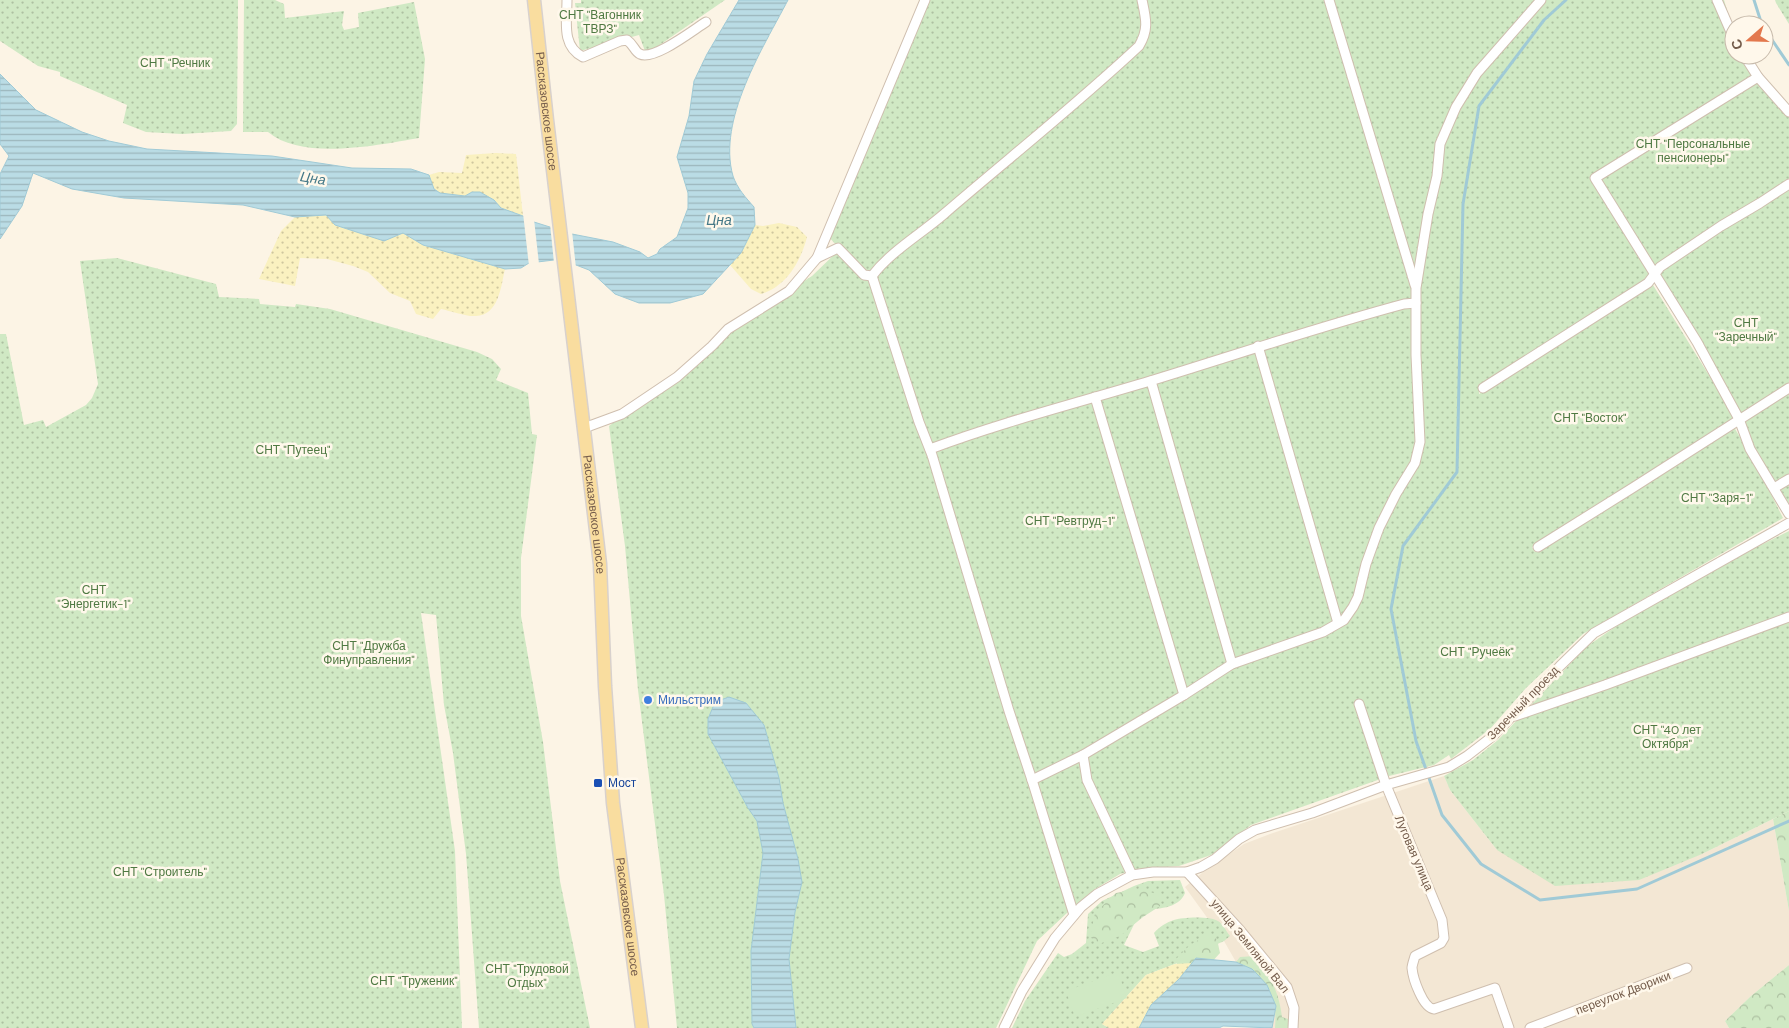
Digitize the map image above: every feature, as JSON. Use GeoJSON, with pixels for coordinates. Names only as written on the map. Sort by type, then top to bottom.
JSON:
{"type":"FeatureCollection","features":[{"type":"Feature","properties":{"kind":"main road","name":"Рассказовское шоссе"},"geometry":{"type":"LineString","coordinates":[[534,0],[600,564],[605,686],[614,803],[642,1028]]}},
{"type":"Feature","properties":{"kind":"street"},"geometry":{"type":"LineString","coordinates":[[567,0],[568,44],[576,54],[583,57],[626,40],[634,45],[637,52],[641,55],[649,56],[706,22]]}},
{"type":"Feature","properties":{"kind":"street"},"geometry":{"type":"LineString","coordinates":[[584,428],[622,414],[677,376],[712,346],[728,328],[789,291],[817,258],[925,0]]}},
{"type":"Feature","properties":{"kind":"street"},"geometry":{"type":"LineString","coordinates":[[872,276],[878,267],[1078,102],[1139,46],[1145,36],[1146,22],[1142,0]]}},
{"type":"Feature","properties":{"kind":"street"},"geometry":{"type":"LineString","coordinates":[[1329,0],[1355,92],[1416,288]]}},
{"type":"Feature","properties":{"kind":"street"},"geometry":{"type":"LineString","coordinates":[[1032,780],[1083,755],[1232,664],[1323,632],[1349,614],[1358,597],[1366,564],[1379,528],[1396,494],[1415,463],[1420,442],[1416,355],[1416,288],[1428,214],[1437,176],[1440,144],[1456,107],[1477,73],[1541,0]]}},
{"type":"Feature","properties":{"kind":"street"},"geometry":{"type":"LineString","coordinates":[[1717,0],[1724,16]]}},
{"type":"Feature","properties":{"kind":"street"},"geometry":{"type":"LineString","coordinates":[[1750,65],[1758,77],[1789,112]]}},
{"type":"Feature","properties":{"kind":"street"},"geometry":{"type":"LineString","coordinates":[[1758,77],[1595,178],[1697,342],[1739,419],[1750,449],[1789,514]]}},
{"type":"Feature","properties":{"kind":"street"},"geometry":{"type":"LineString","coordinates":[[1482,388],[1648,283],[1660,267],[1789,184]]}},
{"type":"Feature","properties":{"kind":"street"},"geometry":{"type":"LineString","coordinates":[[817,258],[838,248],[864,275],[872,276]]}},
{"type":"Feature","properties":{"kind":"street"},"geometry":{"type":"LineString","coordinates":[[872,276],[916,412],[930,449],[1009,711],[1074,915]]}},
{"type":"Feature","properties":{"kind":"street"},"geometry":{"type":"LineString","coordinates":[[930,449],[968,435],[1151,381],[1258,346],[1370,313],[1404,304],[1416,303]]}},
{"type":"Feature","properties":{"kind":"street"},"geometry":{"type":"LineString","coordinates":[[1258,346],[1338,623]]}},
{"type":"Feature","properties":{"kind":"street"},"geometry":{"type":"LineString","coordinates":[[1151,381],[1232,664]]}},
{"type":"Feature","properties":{"kind":"street"},"geometry":{"type":"LineString","coordinates":[[1538,547],[1789,388]]}},
{"type":"Feature","properties":{"kind":"street"},"geometry":{"type":"LineString","coordinates":[[1095,397],[1184,695]]}},
{"type":"Feature","properties":{"kind":"street"},"geometry":{"type":"LineString","coordinates":[[1774,488],[1789,479]]}},
{"type":"Feature","properties":{"kind":"street","name":"Заречный проезд"},"geometry":{"type":"LineString","coordinates":[[1187,872],[1201,868],[1215,860],[1239,840],[1255,830],[1312,813],[1386,785],[1449,767],[1493,736],[1594,633],[1789,523]]}},
{"type":"Feature","properties":{"kind":"street"},"geometry":{"type":"LineString","coordinates":[[1513,717],[1789,617]]}},
{"type":"Feature","properties":{"kind":"street","name":"Луговая улица"},"geometry":{"type":"LineString","coordinates":[[1360,704],[1386,785],[1442,920],[1444,938],[1440,943],[1415,956],[1412,968],[1426,1005],[1434,1009],[1444,1007],[1495,988],[1509,1028]]}},
{"type":"Feature","properties":{"kind":"street"},"geometry":{"type":"LineString","coordinates":[[1083,755],[1087,780],[1132,875]]}},
{"type":"Feature","properties":{"kind":"street"},"geometry":{"type":"LineString","coordinates":[[1004,1028],[1039,962],[1074,915],[1097,894],[1132,875],[1152,872],[1187,872]]}},
{"type":"Feature","properties":{"kind":"street","name":"улица Земляной Вал"},"geometry":{"type":"LineString","coordinates":[[1187,872],[1240,930],[1287,987],[1294,1008],[1294,1028]]}},
{"type":"Feature","properties":{"kind":"street","name":"переулок Дворики"},"geometry":{"type":"LineString","coordinates":[[1530,1028],[1687,968]]}},
{"type":"Feature","properties":{"kind":"shaded area"},"geometry":{"type":"Polygon","coordinates":[[[1444,776],[1450,790],[1497,850],[1702,854],[1773,819],[1789,911],[1789,965],[1751,996],[1725,1021],[1729,1028],[1272,1028],[1276,1006],[1252,969],[1236,962],[1224,941],[1185,887],[1244,844],[1444,776]]]}},
{"type":"Feature","properties":{"kind":"green space","name":"СНТ \"Речник"},"geometry":{"type":"Polygon","coordinates":[[[0,0],[238,0],[237,124],[231,131],[182,134],[146,132],[123,123],[127,105],[60,76],[60,72],[38,66],[0,41],[0,0]]]}},
{"type":"Feature","properties":{"kind":"green space","name":"СНТ \"Речник"},"geometry":{"type":"Polygon","coordinates":[[[244,0],[275,0],[284,4],[285,18],[344,11],[342,25],[344,30],[359,27],[358,13],[414,2],[425,59],[419,138],[362,147],[320,148],[300,146],[283,141],[268,132],[243,132],[244,0]]]}},
{"type":"Feature","properties":{"kind":"green space","name":"СНТ \"Вагонник ТВРЗ\""},"geometry":{"type":"Polygon","coordinates":[[[581,0],[725,0],[648,53],[645,51],[639,35],[580,51],[575,3],[581,3],[581,0]]]}},
{"type":"Feature","properties":{"kind":"green space","name":"СНТ \"Ревтруд-1\""},"geometry":{"type":"Polygon","coordinates":[[[926,0],[1724,0],[1728,15],[1724,15],[1724,65],[1751,65],[1789,116],[1789,504],[1758,455],[1741,413],[1699,337],[1595,173],[1591,176],[1651,271],[1646,282],[1479,387],[1479,394],[1653,285],[1736,419],[1532,547],[1535,552],[1734,427],[1759,470],[1783,518],[1583,634],[1526,688],[1490,729],[1451,759],[1449,755],[1434,765],[1389,776],[1251,825],[1211,855],[1179,866],[1137,869],[1120,874],[1095,889],[1037,941],[996,1028],[677,1028],[664,895],[638,690],[625,546],[609,426],[688,366],[728,329],[812,276],[840,249],[826,234],[926,0]]]}},
{"type":"Feature","properties":{"kind":"green space"},"geometry":{"type":"Polygon","coordinates":[[[1775,0],[1789,0],[1789,24],[1776,3],[1775,0]]]}},
{"type":"Feature","properties":{"kind":"green space"},"geometry":{"type":"Polygon","coordinates":[[[117,258],[216,284],[219,297],[259,299],[260,304],[295,307],[296,304],[330,309],[477,352],[492,359],[501,369],[496,380],[528,393],[532,434],[537,435],[521,558],[521,616],[543,742],[560,881],[590,1028],[479,1028],[466,854],[453,753],[444,705],[436,615],[421,613],[455,851],[462,1028],[0,1028],[0,334],[6,334],[24,425],[43,420],[46,427],[86,405],[92,398],[98,384],[80,261],[117,258]]]}},
{"type":"Feature","properties":{"kind":"green space","name":"СНТ \"40 лет Октября\""},"geometry":{"type":"Polygon","coordinates":[[[1789,531],[1789,811],[1702,854],[1639,880],[1555,886],[1497,850],[1450,790],[1444,776],[1473,760],[1498,740],[1586,647],[1618,625],[1753,549],[1789,531]]]}},
{"type":"Feature","properties":{"kind":"green space"},"geometry":{"type":"Polygon","coordinates":[[[1789,811],[1789,911],[1773,819],[1789,811]]]}},
{"type":"Feature","properties":{"kind":"green space"},"geometry":{"type":"Polygon","coordinates":[[[1180,880],[1185,893],[1182,898],[1178,902],[1166,907],[1141,910],[1124,945],[1143,952],[1159,946],[1154,933],[1169,922],[1183,918],[1214,919],[1221,924],[1230,936],[1224,941],[1175,964],[1146,975],[1102,1024],[1109,1028],[1012,1028],[1025,1001],[1058,953],[1064,957],[1072,954],[1086,943],[1088,914],[1102,901],[1148,881],[1180,880]]]}},
{"type":"Feature","properties":{"kind":"green space"},"geometry":{"type":"Polygon","coordinates":[[[1142,889],[1159,895],[1160,906],[1120,936],[1099,944],[1090,937],[1095,913],[1116,893],[1142,889]]]}},
{"type":"Feature","properties":{"kind":"green space"},"geometry":{"type":"Polygon","coordinates":[[[1207,935],[1217,939],[1220,953],[1211,963],[1179,968],[1175,960],[1190,945],[1207,935]]]}},
{"type":"Feature","properties":{"kind":"green space"},"geometry":{"type":"Polygon","coordinates":[[[1255,956],[1273,984],[1279,999],[1282,1017],[1288,1019],[1292,1025],[1290,1028],[1275,1028],[1274,1005],[1268,988],[1255,973],[1236,962],[1240,957],[1255,956]]]}},
{"type":"Feature","properties":{"kind":"green space"},"geometry":{"type":"Polygon","coordinates":[[[1789,965],[1789,1028],[1729,1028],[1725,1021],[1751,996],[1789,965]]]}},
{"type":"Feature","properties":{"kind":"green space"},"geometry":{"type":"Polygon","coordinates":[[[1118,972],[1127,998],[1075,1017],[1066,991],[1118,972]]]}},
{"type":"Feature","properties":{"kind":"sand"},"geometry":{"type":"Polygon","coordinates":[[[516,154],[523,216],[501,208],[494,200],[472,192],[465,196],[440,193],[434,189],[429,175],[439,172],[462,173],[466,155],[516,154]]]}},
{"type":"Feature","properties":{"kind":"sand"},"geometry":{"type":"Polygon","coordinates":[[[326,215],[335,225],[384,241],[403,233],[423,245],[505,269],[498,298],[490,311],[484,314],[472,316],[441,309],[433,319],[416,314],[410,301],[390,293],[368,272],[327,259],[300,258],[295,286],[259,279],[281,231],[295,217],[326,215]]]}},
{"type":"Feature","properties":{"kind":"sand"},"geometry":{"type":"Polygon","coordinates":[[[779,223],[797,227],[807,237],[801,255],[791,272],[778,286],[761,294],[751,289],[730,265],[741,253],[755,225],[763,226],[779,223]]]}},
{"type":"Feature","properties":{"kind":"sand"},"geometry":{"type":"Polygon","coordinates":[[[1192,963],[1140,1028],[1109,1028],[1102,1024],[1146,975],[1175,964],[1192,963]]]}},
{"type":"Feature","properties":{"kind":"water","name":"Цна"},"geometry":{"type":"Polygon","coordinates":[[[739,0],[788,0],[745,85],[731,132],[730,154],[733,176],[739,189],[754,207],[755,225],[741,253],[703,294],[670,303],[639,303],[615,294],[589,270],[554,260],[529,263],[521,268],[505,269],[423,245],[403,233],[384,241],[335,225],[326,215],[295,217],[243,205],[124,198],[72,189],[33,173],[22,206],[0,239],[0,174],[9,156],[0,144],[0,74],[36,110],[82,132],[109,141],[147,149],[272,156],[352,168],[411,169],[429,175],[434,189],[440,193],[465,196],[472,192],[480,192],[494,200],[501,208],[534,222],[572,234],[613,242],[640,252],[648,258],[657,254],[660,249],[677,237],[688,208],[688,193],[677,157],[689,116],[694,81],[707,54],[739,0]]]}},
{"type":"Feature","properties":{"kind":"water"},"geometry":{"type":"Polygon","coordinates":[[[729,697],[746,703],[764,725],[779,778],[783,803],[798,859],[802,882],[795,912],[789,959],[796,1028],[754,1028],[752,1024],[751,951],[763,853],[757,821],[708,734],[708,719],[715,702],[729,697]]]}},
{"type":"Feature","properties":{"kind":"water"},"geometry":{"type":"Polygon","coordinates":[[[1196,958],[1236,962],[1252,969],[1267,985],[1276,1006],[1272,1028],[1223,1026],[1219,1028],[1139,1028],[1151,1005],[1179,979],[1196,958]]]}},
{"type":"Feature","properties":{"kind":"pier"},"geometry":{"type":"Polygon","coordinates":[[[523,213],[534,219],[539,264],[529,266],[523,213]]]}},
{"type":"Feature","properties":{"kind":"pier"},"geometry":{"type":"Polygon","coordinates":[[[550,224],[572,231],[576,268],[554,263],[550,224]]]}},
{"type":"Feature","properties":{"kind":"waterway"},"geometry":{"type":"LineString","coordinates":[[1566,0],[1544,20],[1479,106],[1463,204],[1457,472],[1403,546],[1391,609],[1416,741],[1442,815],[1481,864],[1540,900],[1637,889],[1789,821]]}},
{"type":"Feature","properties":{"kind":"waterway"},"geometry":{"type":"LineString","coordinates":[[1754,0],[1759,15]]}},
{"type":"Feature","properties":{"kind":"waterway"},"geometry":{"type":"LineString","coordinates":[[1774,43],[1789,65]]}},
{"type":"Feature","properties":{"kind":"place","name":"Мильстрим"},"geometry":{"type":"Point","coordinates":[648,700]}},
{"type":"Feature","properties":{"kind":"place","name":"Мост"},"geometry":{"type":"Point","coordinates":[598,783]}},
{"type":"Feature","properties":{"kind":"park label","name":"СНТ \"Персональные пенсионеры\""},"geometry":{"type":"Point","coordinates":[1693,151]}},
{"type":"Feature","properties":{"kind":"park label","name":"СНТ \"Заречный\""},"geometry":{"type":"Point","coordinates":[1746,330]}},
{"type":"Feature","properties":{"kind":"park label","name":"СНТ \"Восток\""},"geometry":{"type":"Point","coordinates":[1590,418]}},
{"type":"Feature","properties":{"kind":"park label","name":"СНТ \"Путеец\""},"geometry":{"type":"Point","coordinates":[293,450]}},
{"type":"Feature","properties":{"kind":"park label","name":"СНТ \"Заря-1\""},"geometry":{"type":"Point","coordinates":[1717,498]}},
{"type":"Feature","properties":{"kind":"park label","name":"СНТ \"Энергетик-1\""},"geometry":{"type":"Point","coordinates":[94,597]}},
{"type":"Feature","properties":{"kind":"park label","name":"СНТ \"Ручеёк\""},"geometry":{"type":"Point","coordinates":[1477,652]}},
{"type":"Feature","properties":{"kind":"park label","name":"СНТ \"Дружба Финуправления\""},"geometry":{"type":"Point","coordinates":[369,653]}},
{"type":"Feature","properties":{"kind":"park label","name":"СНТ \"Строитель\""},"geometry":{"type":"Point","coordinates":[160,872]}},
{"type":"Feature","properties":{"kind":"park label","name":"СНТ \"Трудовой Отдых\""},"geometry":{"type":"Point","coordinates":[527,976]}},
{"type":"Feature","properties":{"kind":"park label","name":"СНТ \"Труженик\""},"geometry":{"type":"Point","coordinates":[414,981]}}]}
